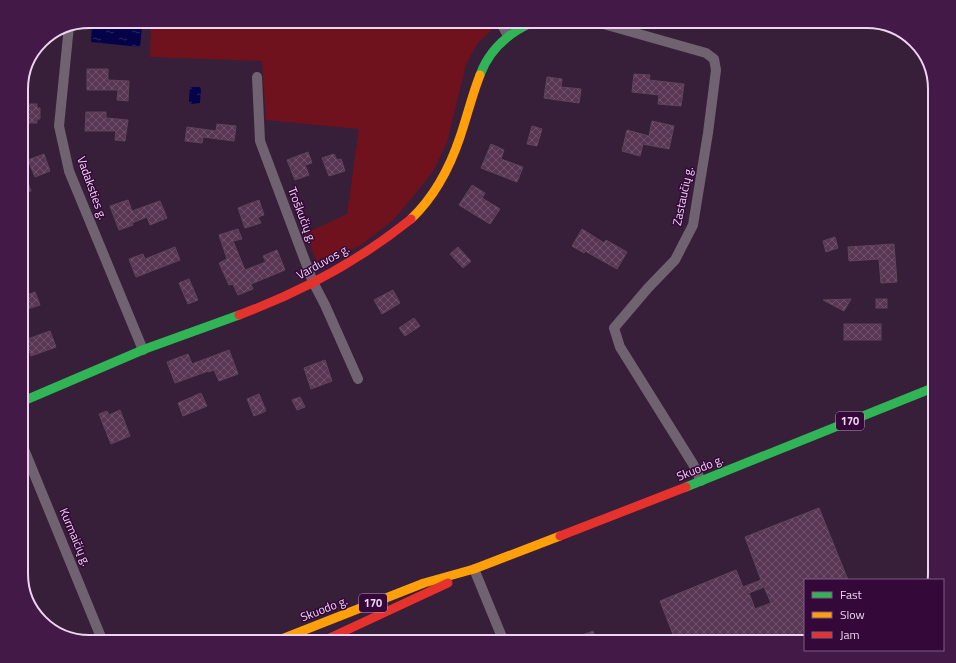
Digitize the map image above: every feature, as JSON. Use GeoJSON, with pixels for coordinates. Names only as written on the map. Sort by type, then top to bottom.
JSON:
{"type":"FeatureCollection","features":[{"type":"Feature","properties":{"kind":"main road","name":"Varduvos g."},"geometry":{"type":"LineString","coordinates":[[28,399],[143,350],[288,295],[338,269],[390,234],[412,217],[427,202],[458,144],[476,82],[483,67],[490,55],[500,43],[520,28]]}},
{"type":"Feature","properties":{"kind":"main road","name":"Skuodo g."},"geometry":{"type":"LineString","coordinates":[[336,635],[474,570],[928,390]]}},
{"type":"Feature","properties":{"kind":"main road","name":"Skuodo g."},"geometry":{"type":"LineString","coordinates":[[292,635],[424,583],[474,570]]}},
{"type":"Feature","properties":{"kind":"street"},"geometry":{"type":"LineString","coordinates":[[504,28],[508,36]]}},
{"type":"Feature","properties":{"kind":"street","name":"Zastaučių g."},"geometry":{"type":"LineString","coordinates":[[618,28],[706,53],[714,60],[716,70],[708,133],[693,225],[675,260],[648,288],[614,328],[620,347],[693,464],[701,481]]}},
{"type":"Feature","properties":{"kind":"street","name":"Vadaksties g."},"geometry":{"type":"LineString","coordinates":[[68,31],[59,126],[69,171],[143,350]]}},
{"type":"Feature","properties":{"kind":"street","name":"Troškučių g."},"geometry":{"type":"LineString","coordinates":[[256,77],[260,141],[313,282],[325,305],[358,379]]}},
{"type":"Feature","properties":{"kind":"street","name":"Kurmaičių g."},"geometry":{"type":"LineString","coordinates":[[28,459],[100,635]]}},
{"type":"Feature","properties":{"kind":"street"},"geometry":{"type":"LineString","coordinates":[[474,570],[501,635]]}},
{"type":"Feature","properties":{"kind":"shaded area"},"geometry":{"type":"Polygon","coordinates":[[[151,28],[493,28],[477,44],[466,65],[447,142],[434,170],[393,220],[361,245],[318,266],[306,233],[347,214],[359,129],[266,120],[262,61],[150,57],[151,28]]]}},
{"type":"Feature","properties":{"kind":"water"},"geometry":{"type":"Polygon","coordinates":[[[92,28],[142,28],[140,47],[91,42],[92,28]]]}},
{"type":"Feature","properties":{"kind":"water"},"geometry":{"type":"Polygon","coordinates":[[[200,87],[200,103],[189,103],[190,88],[200,87]]]}},
{"type":"Feature","properties":{"kind":"building"},"geometry":{"type":"Polygon","coordinates":[[[87,69],[108,69],[108,80],[129,81],[128,101],[117,100],[118,90],[87,90],[87,69]]]}},
{"type":"Feature","properties":{"kind":"building"},"geometry":{"type":"Polygon","coordinates":[[[634,74],[650,75],[649,80],[684,84],[681,106],[658,104],[659,95],[632,92],[634,74]]]}},
{"type":"Feature","properties":{"kind":"building"},"geometry":{"type":"Polygon","coordinates":[[[547,77],[562,79],[561,87],[581,89],[579,103],[544,98],[547,77]]]}},
{"type":"Feature","properties":{"kind":"building"},"geometry":{"type":"Polygon","coordinates":[[[28,104],[37,104],[37,108],[40,108],[40,119],[37,119],[37,123],[28,123],[28,104]]]}},
{"type":"Feature","properties":{"kind":"building"},"geometry":{"type":"Polygon","coordinates":[[[86,112],[106,112],[106,118],[128,120],[125,141],[115,140],[116,131],[85,131],[86,112]]]}},
{"type":"Feature","properties":{"kind":"building"},"geometry":{"type":"Polygon","coordinates":[[[652,121],[674,126],[669,149],[643,144],[640,156],[622,151],[627,130],[649,136],[652,121]]]}},
{"type":"Feature","properties":{"kind":"building"},"geometry":{"type":"Polygon","coordinates":[[[217,124],[236,126],[234,141],[203,137],[202,143],[185,141],[187,127],[216,131],[217,124]]]}},
{"type":"Feature","properties":{"kind":"building"},"geometry":{"type":"Polygon","coordinates":[[[532,126],[542,129],[537,146],[527,144],[532,126]]]}},
{"type":"Feature","properties":{"kind":"building"},"geometry":{"type":"Polygon","coordinates":[[[491,144],[504,150],[501,159],[523,167],[517,182],[481,168],[491,144]]]}},
{"type":"Feature","properties":{"kind":"building"},"geometry":{"type":"Polygon","coordinates":[[[308,152],[312,163],[305,165],[309,175],[295,180],[287,160],[308,152]]]}},
{"type":"Feature","properties":{"kind":"building"},"geometry":{"type":"Polygon","coordinates":[[[44,154],[50,171],[35,177],[28,160],[44,154]]]}},
{"type":"Feature","properties":{"kind":"building"},"geometry":{"type":"Polygon","coordinates":[[[334,154],[337,160],[341,159],[345,171],[329,176],[322,158],[334,154]]]}},
{"type":"Feature","properties":{"kind":"building"},"geometry":{"type":"Polygon","coordinates":[[[28,183],[31,191],[28,192],[28,183]]]}},
{"type":"Feature","properties":{"kind":"building"},"geometry":{"type":"Polygon","coordinates":[[[472,185],[485,193],[482,198],[500,209],[490,224],[459,205],[472,185]]]}},
{"type":"Feature","properties":{"kind":"building"},"geometry":{"type":"Polygon","coordinates":[[[128,200],[132,211],[160,201],[167,218],[150,225],[147,217],[132,223],[133,225],[119,230],[110,206],[128,200]]]}},
{"type":"Feature","properties":{"kind":"building"},"geometry":{"type":"Polygon","coordinates":[[[259,200],[264,215],[258,217],[261,223],[245,228],[238,208],[259,200]]]}},
{"type":"Feature","properties":{"kind":"building"},"geometry":{"type":"Polygon","coordinates":[[[238,229],[242,239],[233,241],[245,270],[266,262],[263,256],[277,250],[285,270],[251,284],[253,289],[238,295],[233,284],[229,285],[219,263],[227,259],[219,235],[238,229]]]}},
{"type":"Feature","properties":{"kind":"building"},"geometry":{"type":"Polygon","coordinates":[[[582,229],[604,243],[606,240],[627,252],[617,269],[585,251],[584,253],[572,246],[582,229]]]}},
{"type":"Feature","properties":{"kind":"building"},"geometry":{"type":"Polygon","coordinates":[[[835,237],[838,248],[826,252],[823,241],[835,237]]]}},
{"type":"Feature","properties":{"kind":"building"},"geometry":{"type":"Polygon","coordinates":[[[894,244],[897,282],[881,283],[879,259],[849,261],[848,247],[894,244]]]}},
{"type":"Feature","properties":{"kind":"building"},"geometry":{"type":"Polygon","coordinates":[[[175,247],[180,260],[136,277],[129,259],[143,254],[145,259],[175,247]]]}},
{"type":"Feature","properties":{"kind":"building"},"geometry":{"type":"Polygon","coordinates":[[[458,247],[471,261],[463,268],[450,254],[458,247]]]}},
{"type":"Feature","properties":{"kind":"building"},"geometry":{"type":"Polygon","coordinates":[[[189,279],[198,300],[188,304],[179,283],[189,279]]]}},
{"type":"Feature","properties":{"kind":"building"},"geometry":{"type":"Polygon","coordinates":[[[393,290],[400,303],[382,314],[374,300],[393,290]]]}},
{"type":"Feature","properties":{"kind":"building"},"geometry":{"type":"Polygon","coordinates":[[[35,292],[40,305],[28,309],[28,294],[35,292]]]}},
{"type":"Feature","properties":{"kind":"building"},"geometry":{"type":"Polygon","coordinates":[[[851,299],[844,311],[823,300],[851,299]]]}},
{"type":"Feature","properties":{"kind":"building"},"geometry":{"type":"Polygon","coordinates":[[[876,299],[887,299],[887,308],[876,308],[876,299]]]}},
{"type":"Feature","properties":{"kind":"building"},"geometry":{"type":"Polygon","coordinates":[[[414,318],[420,326],[405,336],[399,328],[414,318]]]}},
{"type":"Feature","properties":{"kind":"building"},"geometry":{"type":"Polygon","coordinates":[[[844,324],[881,324],[881,340],[844,340],[844,324]]]}},
{"type":"Feature","properties":{"kind":"building"},"geometry":{"type":"Polygon","coordinates":[[[50,331],[56,347],[31,356],[28,348],[28,339],[50,331]]]}},
{"type":"Feature","properties":{"kind":"building"},"geometry":{"type":"Polygon","coordinates":[[[229,350],[238,374],[219,381],[214,370],[175,383],[167,362],[188,354],[192,364],[229,350]]]}},
{"type":"Feature","properties":{"kind":"building"},"geometry":{"type":"Polygon","coordinates":[[[325,360],[332,381],[311,389],[304,368],[325,360]]]}},
{"type":"Feature","properties":{"kind":"building"},"geometry":{"type":"Polygon","coordinates":[[[201,393],[207,406],[183,416],[178,403],[201,393]]]}},
{"type":"Feature","properties":{"kind":"building"},"geometry":{"type":"Polygon","coordinates":[[[259,394],[266,411],[254,416],[247,399],[259,394]]]}},
{"type":"Feature","properties":{"kind":"building"},"geometry":{"type":"Polygon","coordinates":[[[300,397],[305,407],[297,410],[292,400],[300,397]]]}},
{"type":"Feature","properties":{"kind":"building"},"geometry":{"type":"Polygon","coordinates":[[[120,410],[130,436],[111,444],[99,414],[107,411],[109,415],[120,410]]]}},
{"type":"Feature","properties":{"kind":"building"},"geometry":{"type":"Polygon","coordinates":[[[819,508],[848,579],[804,579],[804,635],[673,635],[660,601],[736,570],[743,587],[761,580],[745,537],[819,508]],[[764,587],[749,593],[755,609],[771,603],[764,587]]]}},
{"type":"Feature","properties":{"kind":"building"},"geometry":{"type":"Polygon","coordinates":[[[593,631],[594,635],[582,635],[593,631]]]}},
{"type":"Feature","properties":{"kind":"traffic: fast"},"geometry":{"type":"LineString","coordinates":[[480,75],[488,58],[494,50],[520,28]]}},
{"type":"Feature","properties":{"kind":"traffic: fast"},"geometry":{"type":"LineString","coordinates":[[28,399],[145,349],[239,315]]}},
{"type":"Feature","properties":{"kind":"traffic: fast"},"geometry":{"type":"LineString","coordinates":[[686,487],[928,390]]}},
{"type":"Feature","properties":{"kind":"traffic: slow"},"geometry":{"type":"LineString","coordinates":[[411,219],[427,201],[446,170],[460,137],[480,75]]}},
{"type":"Feature","properties":{"kind":"traffic: slow"},"geometry":{"type":"LineString","coordinates":[[292,635],[424,583],[474,569],[560,536]]}},
{"type":"Feature","properties":{"kind":"traffic: jam"},"geometry":{"type":"LineString","coordinates":[[239,315],[285,296],[329,274],[392,234],[411,219]]}},
{"type":"Feature","properties":{"kind":"traffic: jam"},"geometry":{"type":"LineString","coordinates":[[560,536],[686,487]]}},
{"type":"Feature","properties":{"kind":"traffic: jam"},"geometry":{"type":"LineString","coordinates":[[336,635],[448,583]]}}]}
